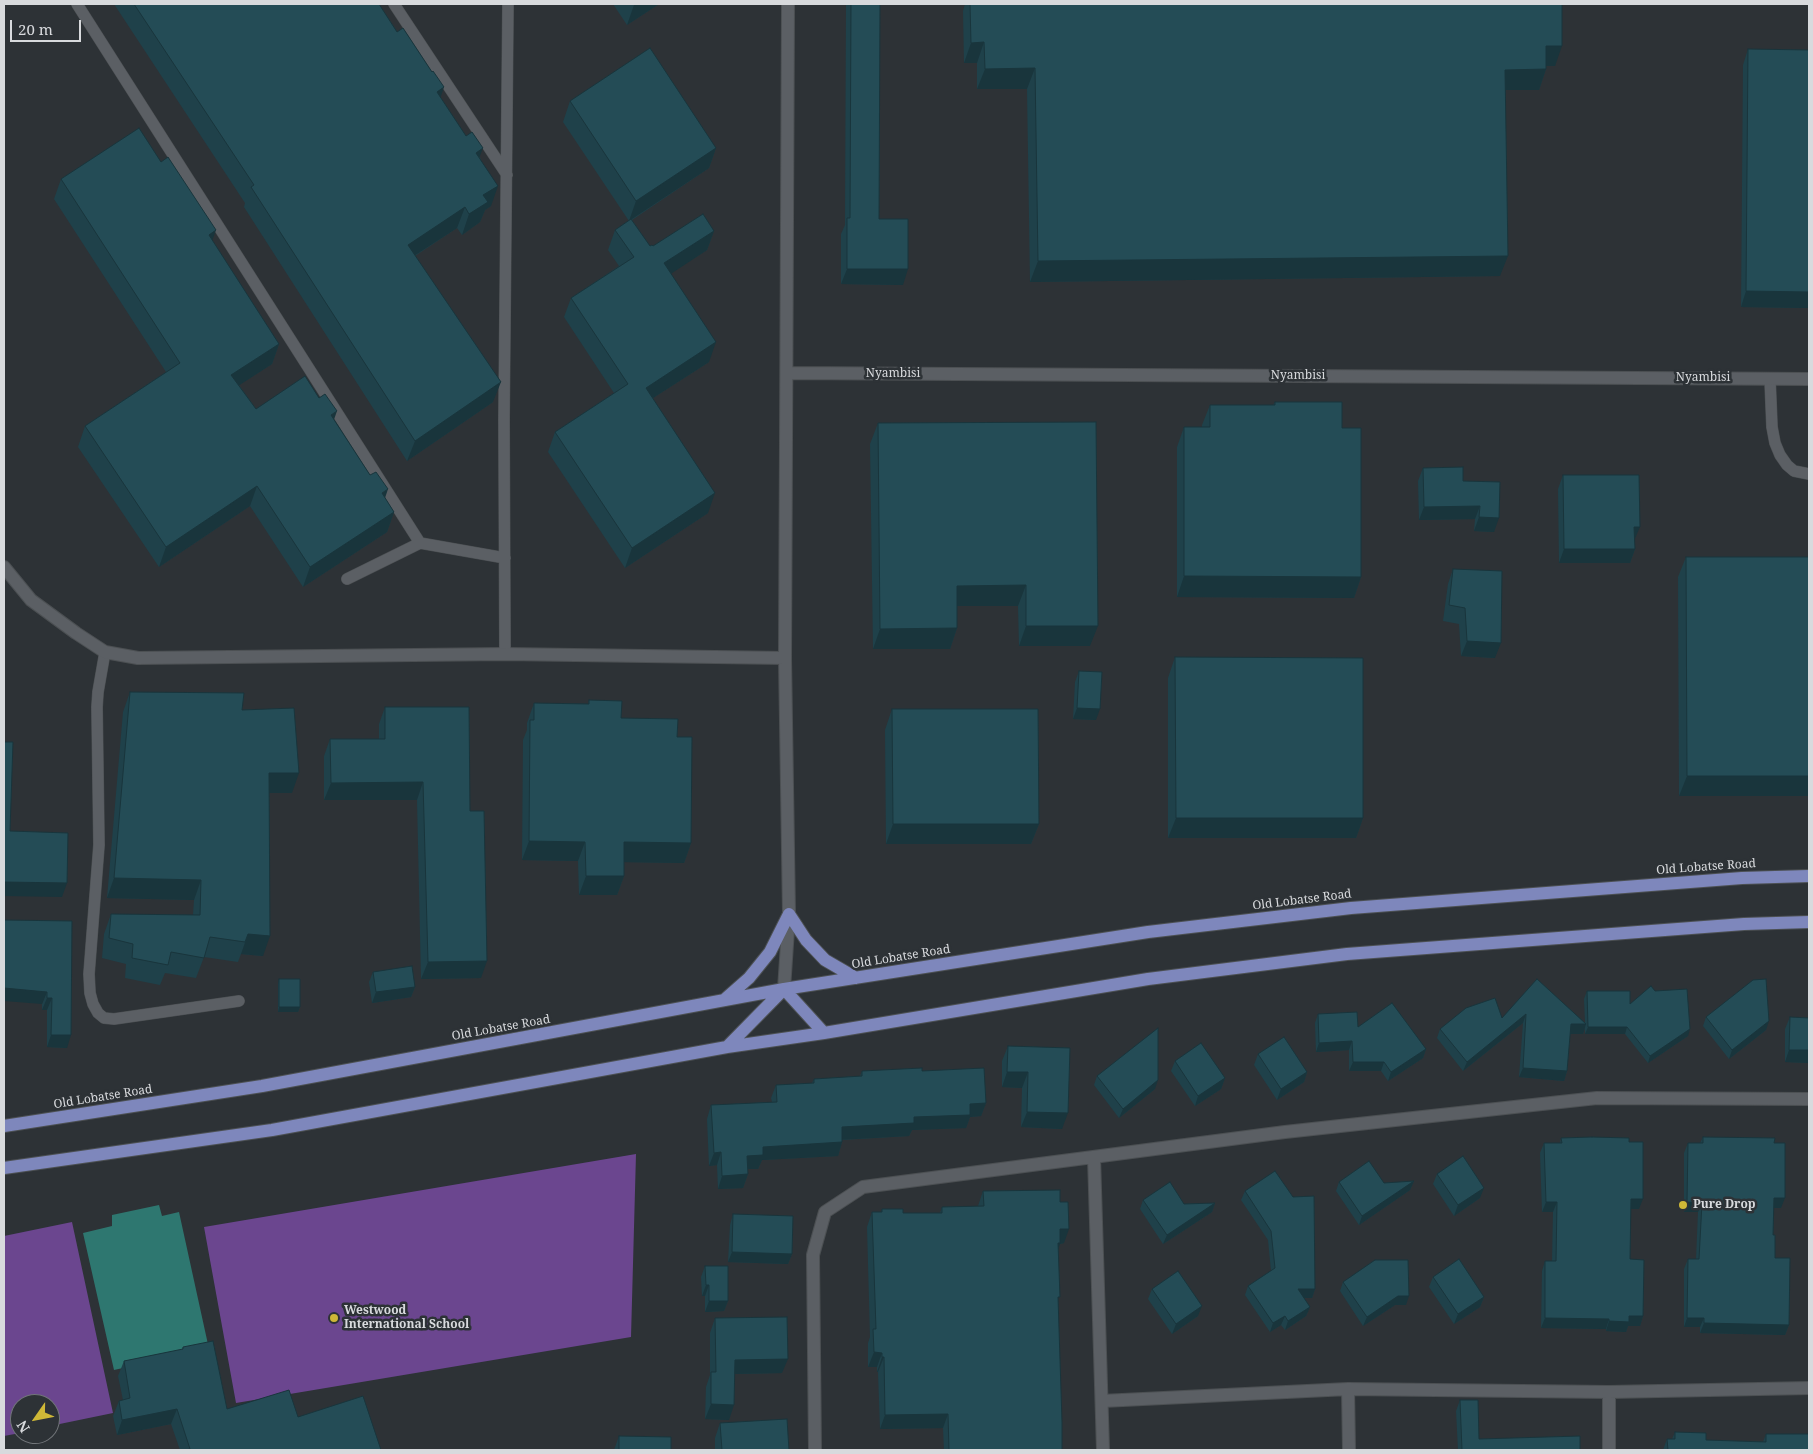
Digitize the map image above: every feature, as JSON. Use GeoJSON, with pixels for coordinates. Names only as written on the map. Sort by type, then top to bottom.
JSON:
{"type":"FeatureCollection","features":[{"type":"Feature","properties":{"kind":"main road","name":"Old Lobatse Road"},"geometry":{"type":"LineString","coordinates":[[4,1126],[262,1086],[784,990],[1148,932],[1351,908],[1742,878],[1809,876]]}},
{"type":"Feature","properties":{"kind":"main road"},"geometry":{"type":"LineString","coordinates":[[789,914],[806,940],[825,960],[856,978]]}},
{"type":"Feature","properties":{"kind":"main road"},"geometry":{"type":"LineString","coordinates":[[722,1001],[749,978],[770,952],[789,914]]}},
{"type":"Feature","properties":{"kind":"main road"},"geometry":{"type":"LineString","coordinates":[[4,1168],[272,1130],[727,1047],[824,1033],[1148,979],[1348,954],[1744,924],[1809,922]]}},
{"type":"Feature","properties":{"kind":"main road"},"geometry":{"type":"LineString","coordinates":[[727,1047],[784,990],[824,1033]]}},
{"type":"Feature","properties":{"kind":"street"},"geometry":{"type":"LineString","coordinates":[[784,990],[789,914],[785,658],[788,4]]}},
{"type":"Feature","properties":{"kind":"street","name":"Nyambisi"},"geometry":{"type":"LineString","coordinates":[[787,373],[1809,379]]}},
{"type":"Feature","properties":{"kind":"street"},"geometry":{"type":"LineString","coordinates":[[4,567],[31,600],[105,652],[138,658],[505,654],[785,658]]}},
{"type":"Feature","properties":{"kind":"street"},"geometry":{"type":"LineString","coordinates":[[815,1450],[813,1254],[825,1212],[863,1188],[1285,1132],[1597,1098],[1809,1099]]}},
{"type":"Feature","properties":{"kind":"street"},"geometry":{"type":"LineString","coordinates":[[1094,1157],[1103,1450]]}},
{"type":"Feature","properties":{"kind":"street"},"geometry":{"type":"LineString","coordinates":[[1102,1401],[1348,1389],[1609,1392],[1809,1388]]}},
{"type":"Feature","properties":{"kind":"street"},"geometry":{"type":"LineString","coordinates":[[1348,1389],[1349,1450]]}},
{"type":"Feature","properties":{"kind":"street"},"geometry":{"type":"LineString","coordinates":[[1609,1392],[1609,1450]]}},
{"type":"Feature","properties":{"kind":"lane"},"geometry":{"type":"LineString","coordinates":[[77,4],[420,543]]}},
{"type":"Feature","properties":{"kind":"lane"},"geometry":{"type":"LineString","coordinates":[[394,4],[507,175]]}},
{"type":"Feature","properties":{"kind":"lane"},"geometry":{"type":"LineString","coordinates":[[505,654],[504,420],[508,4]]}},
{"type":"Feature","properties":{"kind":"lane"},"geometry":{"type":"LineString","coordinates":[[1770,379],[1772,427],[1775,443],[1787,465],[1794,471],[1809,474]]}},
{"type":"Feature","properties":{"kind":"lane"},"geometry":{"type":"LineString","coordinates":[[348,579],[420,543],[505,558]]}},
{"type":"Feature","properties":{"kind":"lane"},"geometry":{"type":"LineString","coordinates":[[105,652],[97,707],[98,845],[89,974],[92,1004],[104,1018],[114,1019],[239,1000]]}},
{"type":"Feature","properties":{"kind":"shaded area"},"geometry":{"type":"Polygon","coordinates":[[[636,1154],[631,1337],[236,1403],[204,1227],[636,1154]]]}},
{"type":"Feature","properties":{"kind":"shaded area"},"geometry":{"type":"Polygon","coordinates":[[[159,1205],[162,1216],[179,1212],[209,1349],[114,1370],[83,1233],[112,1226],[112,1215],[159,1205]]]}},
{"type":"Feature","properties":{"kind":"shaded area"},"geometry":{"type":"Polygon","coordinates":[[[72,1222],[113,1413],[60,1424],[60,1394],[10,1394],[10,1435],[4,1436],[4,1236],[72,1222]]]}},
{"type":"Feature","properties":{"kind":"building"},"geometry":{"type":"Polygon","coordinates":[[[134,4],[379,4],[397,32],[403,28],[444,87],[437,92],[466,136],[472,132],[483,148],[476,153],[498,186],[483,195],[488,202],[469,214],[465,207],[408,245],[501,382],[415,441],[251,187],[254,185],[134,4]]]}},
{"type":"Feature","properties":{"kind":"building"},"geometry":{"type":"Polygon","coordinates":[[[851,4],[880,4],[879,219],[908,219],[908,269],[847,269],[847,218],[850,218],[851,4]]]}},
{"type":"Feature","properties":{"kind":"building"},"geometry":{"type":"Polygon","coordinates":[[[970,4],[1562,4],[1562,46],[1546,46],[1546,69],[1505,70],[1508,256],[1038,261],[1035,68],[985,69],[984,42],[971,43],[970,4]]]}},
{"type":"Feature","properties":{"kind":"building"},"geometry":{"type":"Polygon","coordinates":[[[650,48],[716,148],[636,201],[570,101],[650,48]]]}},
{"type":"Feature","properties":{"kind":"building"},"geometry":{"type":"Polygon","coordinates":[[[1748,49],[1809,50],[1809,292],[1746,291],[1748,49]]]}},
{"type":"Feature","properties":{"kind":"building"},"geometry":{"type":"Polygon","coordinates":[[[139,128],[161,162],[168,157],[216,230],[209,235],[279,344],[231,375],[256,409],[305,376],[319,398],[325,394],[337,411],[331,415],[370,475],[376,472],[388,489],[382,493],[394,512],[310,567],[257,486],[166,547],[85,426],[180,363],[61,179],[139,128]]]}},
{"type":"Feature","properties":{"kind":"building"},"geometry":{"type":"Polygon","coordinates":[[[703,214],[714,231],[664,263],[716,342],[646,388],[715,493],[632,548],[555,432],[628,384],[571,298],[634,257],[615,230],[631,219],[650,246],[653,246],[703,214]]]}},
{"type":"Feature","properties":{"kind":"building"},"geometry":{"type":"Polygon","coordinates":[[[1275,402],[1342,402],[1342,428],[1361,428],[1361,577],[1184,576],[1184,427],[1210,427],[1210,405],[1275,405],[1275,402]]]}},
{"type":"Feature","properties":{"kind":"building"},"geometry":{"type":"Polygon","coordinates":[[[1096,422],[1098,626],[1026,626],[1026,585],[957,586],[957,628],[880,629],[878,423],[1096,422]]]}},
{"type":"Feature","properties":{"kind":"building"},"geometry":{"type":"Polygon","coordinates":[[[1463,467],[1463,481],[1500,482],[1499,518],[1479,517],[1480,506],[1424,507],[1423,468],[1463,467]]]}},
{"type":"Feature","properties":{"kind":"building"},"geometry":{"type":"Polygon","coordinates":[[[1563,475],[1639,475],[1640,527],[1634,527],[1635,549],[1564,549],[1563,475]]]}},
{"type":"Feature","properties":{"kind":"building"},"geometry":{"type":"Polygon","coordinates":[[[1686,557],[1809,557],[1809,776],[1687,776],[1686,557]]]}},
{"type":"Feature","properties":{"kind":"building"},"geometry":{"type":"Polygon","coordinates":[[[1453,569],[1502,571],[1501,643],[1467,641],[1465,608],[1449,605],[1453,569]]]}},
{"type":"Feature","properties":{"kind":"building"},"geometry":{"type":"Polygon","coordinates":[[[1175,657],[1363,658],[1363,818],[1176,818],[1175,657]]]}},
{"type":"Feature","properties":{"kind":"building"},"geometry":{"type":"Polygon","coordinates":[[[1079,671],[1102,672],[1100,709],[1077,708],[1079,671]]]}},
{"type":"Feature","properties":{"kind":"building"},"geometry":{"type":"Polygon","coordinates":[[[130,692],[244,693],[242,710],[294,708],[299,773],[269,773],[270,936],[248,934],[245,942],[210,937],[204,958],[171,952],[168,965],[132,958],[133,944],[109,938],[111,914],[200,915],[201,880],[114,878],[130,692]]]}},
{"type":"Feature","properties":{"kind":"building"},"geometry":{"type":"Polygon","coordinates":[[[589,700],[622,701],[621,718],[678,719],[677,737],[692,737],[691,843],[624,842],[624,876],[586,876],[585,842],[529,841],[530,720],[534,720],[534,703],[589,704],[589,700]]]}},
{"type":"Feature","properties":{"kind":"building"},"geometry":{"type":"Polygon","coordinates":[[[385,707],[469,707],[470,811],[484,811],[487,961],[428,962],[423,782],[331,783],[330,739],[385,739],[385,707]]]}},
{"type":"Feature","properties":{"kind":"building"},"geometry":{"type":"Polygon","coordinates":[[[892,709],[1038,709],[1039,824],[893,824],[892,709]]]}},
{"type":"Feature","properties":{"kind":"building"},"geometry":{"type":"Polygon","coordinates":[[[4,742],[13,742],[10,831],[68,833],[67,883],[4,882],[4,742]]]}},
{"type":"Feature","properties":{"kind":"building"},"geometry":{"type":"Polygon","coordinates":[[[4,920],[72,921],[71,1035],[51,1035],[52,998],[47,998],[47,992],[4,988],[4,920]]]}},
{"type":"Feature","properties":{"kind":"building"},"geometry":{"type":"Polygon","coordinates":[[[412,966],[415,987],[376,992],[373,972],[412,966]]]}},
{"type":"Feature","properties":{"kind":"building"},"geometry":{"type":"Polygon","coordinates":[[[279,979],[300,979],[300,1007],[279,1007],[279,979]]]}},
{"type":"Feature","properties":{"kind":"building"},"geometry":{"type":"Polygon","coordinates":[[[1537,979],[1586,1024],[1571,1024],[1567,1071],[1523,1068],[1526,1014],[1467,1062],[1440,1029],[1466,1008],[1495,998],[1502,1018],[1537,979]]]}},
{"type":"Feature","properties":{"kind":"building"},"geometry":{"type":"Polygon","coordinates":[[[1766,979],[1769,1021],[1732,1050],[1706,1017],[1753,980],[1766,979]]]}},
{"type":"Feature","properties":{"kind":"building"},"geometry":{"type":"Polygon","coordinates":[[[1651,986],[1655,991],[1687,989],[1690,1029],[1650,1056],[1627,1027],[1588,1027],[1587,991],[1630,991],[1630,1004],[1651,986]]]}},
{"type":"Feature","properties":{"kind":"building"},"geometry":{"type":"Polygon","coordinates":[[[1392,1003],[1426,1049],[1391,1072],[1384,1062],[1353,1062],[1352,1041],[1319,1043],[1318,1014],[1357,1012],[1358,1027],[1392,1003]]]}},
{"type":"Feature","properties":{"kind":"building"},"geometry":{"type":"Polygon","coordinates":[[[1790,1017],[1809,1018],[1809,1050],[1789,1050],[1790,1017]]]}},
{"type":"Feature","properties":{"kind":"building"},"geometry":{"type":"Polygon","coordinates":[[[1158,1028],[1158,1080],[1123,1109],[1097,1076],[1158,1028]]]}},
{"type":"Feature","properties":{"kind":"building"},"geometry":{"type":"Polygon","coordinates":[[[1284,1037],[1307,1072],[1281,1089],[1258,1054],[1284,1037]]]}},
{"type":"Feature","properties":{"kind":"building"},"geometry":{"type":"Polygon","coordinates":[[[1201,1043],[1225,1078],[1198,1096],[1175,1061],[1201,1043]]]}},
{"type":"Feature","properties":{"kind":"building"},"geometry":{"type":"Polygon","coordinates":[[[1008,1046],[1070,1048],[1068,1113],[1027,1112],[1028,1072],[1007,1072],[1008,1046]]]}},
{"type":"Feature","properties":{"kind":"building"},"geometry":{"type":"Polygon","coordinates":[[[922,1068],[922,1071],[984,1068],[986,1103],[970,1104],[970,1115],[914,1117],[914,1123],[842,1127],[842,1142],[763,1147],[763,1155],[747,1156],[748,1174],[722,1176],[721,1152],[714,1153],[711,1105],[777,1102],[776,1085],[814,1083],[814,1079],[862,1076],[862,1071],[922,1068]]]}},
{"type":"Feature","properties":{"kind":"building"},"geometry":{"type":"Polygon","coordinates":[[[1703,1137],[1775,1138],[1774,1143],[1785,1143],[1785,1198],[1774,1198],[1773,1235],[1775,1235],[1775,1258],[1790,1258],[1789,1325],[1704,1323],[1704,1318],[1687,1318],[1688,1259],[1699,1259],[1702,1203],[1687,1202],[1688,1143],[1703,1143],[1703,1137]]]}},
{"type":"Feature","properties":{"kind":"building"},"geometry":{"type":"Polygon","coordinates":[[[1561,1138],[1629,1138],[1629,1142],[1643,1142],[1643,1199],[1631,1199],[1630,1259],[1644,1260],[1643,1316],[1629,1316],[1629,1322],[1609,1321],[1609,1319],[1545,1318],[1545,1261],[1556,1261],[1557,1202],[1546,1202],[1544,1143],[1562,1143],[1561,1138]]]}},
{"type":"Feature","properties":{"kind":"building"},"geometry":{"type":"Polygon","coordinates":[[[1463,1156],[1484,1188],[1458,1205],[1437,1174],[1463,1156]]]}},
{"type":"Feature","properties":{"kind":"building"},"geometry":{"type":"Polygon","coordinates":[[[1369,1161],[1384,1183],[1414,1181],[1362,1216],[1339,1182],[1369,1161]]]}},
{"type":"Feature","properties":{"kind":"building"},"geometry":{"type":"Polygon","coordinates":[[[1275,1171],[1293,1197],[1314,1196],[1315,1289],[1298,1289],[1310,1307],[1288,1321],[1285,1316],[1273,1323],[1248,1286],[1275,1268],[1271,1231],[1245,1191],[1275,1171]]]}},
{"type":"Feature","properties":{"kind":"building"},"geometry":{"type":"Polygon","coordinates":[[[1170,1182],[1184,1204],[1215,1203],[1167,1235],[1143,1200],[1170,1182]]]}},
{"type":"Feature","properties":{"kind":"building"},"geometry":{"type":"Polygon","coordinates":[[[1060,1190],[1060,1202],[1068,1202],[1069,1229],[1060,1229],[1060,1243],[1058,1243],[1062,1450],[949,1450],[948,1414],[885,1415],[884,1357],[882,1357],[882,1353],[874,1352],[873,1329],[876,1329],[872,1212],[882,1212],[882,1209],[903,1209],[903,1213],[942,1213],[942,1207],[984,1206],[983,1191],[1060,1190]]]}},
{"type":"Feature","properties":{"kind":"building"},"geometry":{"type":"Polygon","coordinates":[[[733,1214],[793,1216],[792,1254],[732,1252],[733,1214]]]}},
{"type":"Feature","properties":{"kind":"building"},"geometry":{"type":"Polygon","coordinates":[[[1459,1259],[1484,1297],[1458,1314],[1433,1277],[1459,1259]]]}},
{"type":"Feature","properties":{"kind":"building"},"geometry":{"type":"Polygon","coordinates":[[[1375,1260],[1408,1260],[1409,1296],[1398,1296],[1367,1317],[1343,1282],[1375,1260]]]}},
{"type":"Feature","properties":{"kind":"building"},"geometry":{"type":"Polygon","coordinates":[[[705,1266],[728,1266],[728,1301],[709,1301],[709,1285],[706,1285],[705,1266]]]}},
{"type":"Feature","properties":{"kind":"building"},"geometry":{"type":"Polygon","coordinates":[[[1178,1271],[1202,1306],[1176,1324],[1152,1289],[1178,1271]]]}},
{"type":"Feature","properties":{"kind":"building"},"geometry":{"type":"Polygon","coordinates":[[[787,1317],[788,1359],[735,1360],[734,1405],[711,1404],[711,1372],[716,1372],[715,1318],[787,1317]]]}},
{"type":"Feature","properties":{"kind":"building"},"geometry":{"type":"Polygon","coordinates":[[[213,1341],[227,1409],[289,1390],[298,1417],[363,1396],[381,1450],[185,1450],[190,1449],[177,1409],[122,1420],[119,1401],[130,1398],[124,1361],[213,1341]]]}},
{"type":"Feature","properties":{"kind":"building"},"geometry":{"type":"Polygon","coordinates":[[[1460,1400],[1478,1400],[1479,1439],[1580,1436],[1580,1450],[1462,1450],[1460,1400]]]}},
{"type":"Feature","properties":{"kind":"building"},"geometry":{"type":"Polygon","coordinates":[[[787,1419],[789,1450],[722,1450],[720,1423],[787,1419]]]}},
{"type":"Feature","properties":{"kind":"building"},"geometry":{"type":"Polygon","coordinates":[[[1675,1432],[1706,1433],[1706,1440],[1766,1442],[1766,1434],[1809,1434],[1809,1450],[1668,1450],[1667,1439],[1675,1439],[1675,1432]]]}},
{"type":"Feature","properties":{"kind":"building"},"geometry":{"type":"Polygon","coordinates":[[[619,1436],[671,1437],[671,1450],[619,1450],[619,1436]]]}},
{"type":"Feature","properties":{"kind":"place","name":"Pure Drop"},"geometry":{"type":"Point","coordinates":[1683,1205]}},
{"type":"Feature","properties":{"kind":"place","name":"Westwood International School"},"geometry":{"type":"Point","coordinates":[334,1318]}}]}
